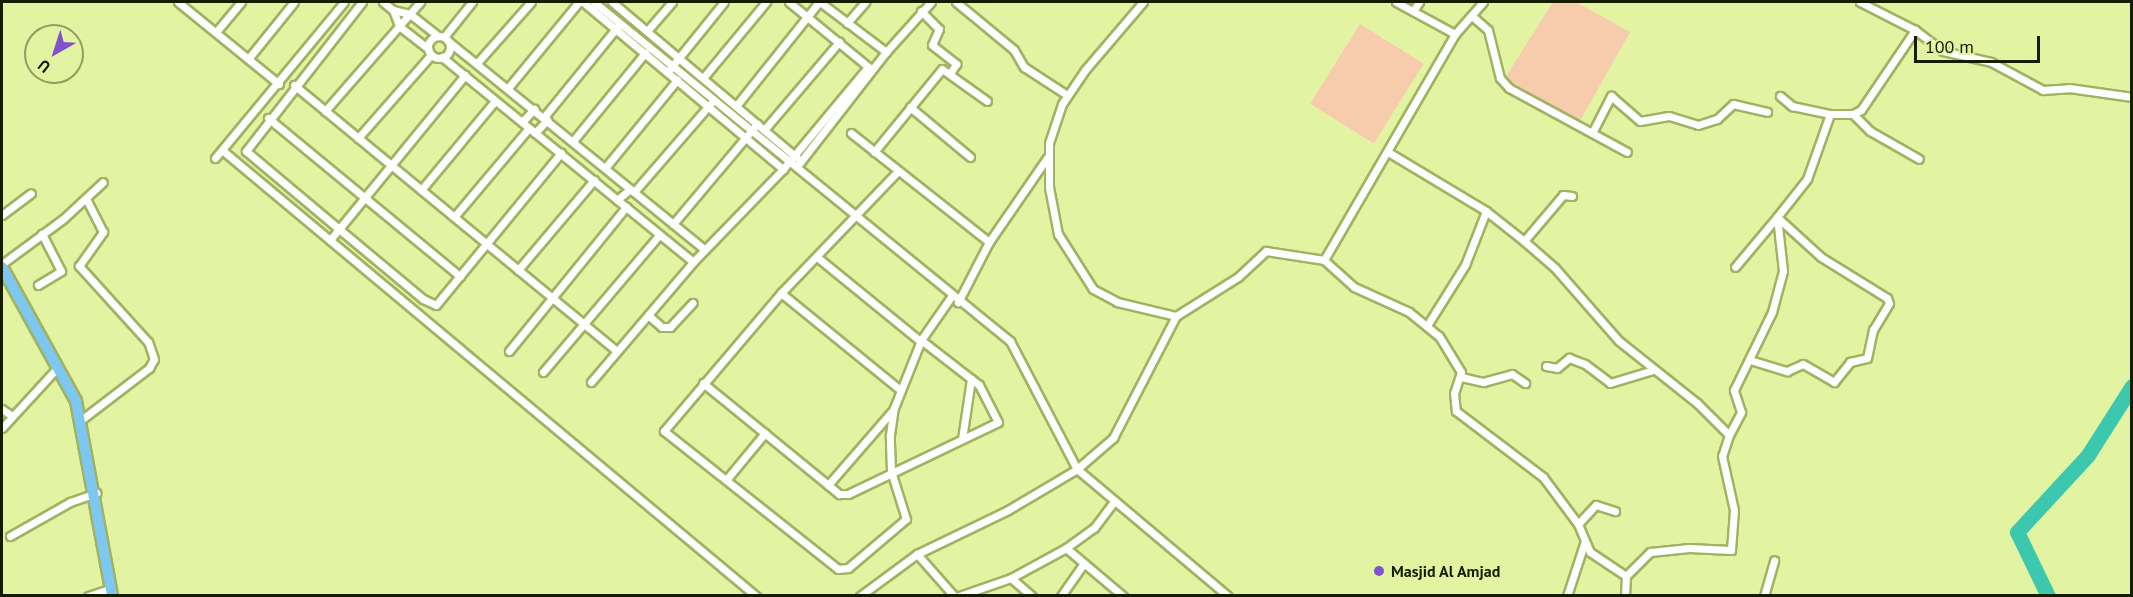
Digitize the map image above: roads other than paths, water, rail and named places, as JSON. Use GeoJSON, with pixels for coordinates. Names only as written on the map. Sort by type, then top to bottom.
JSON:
{"type":"FeatureCollection","features":[{"type":"Feature","properties":{"kind":"main road"},"geometry":{"type":"LineString","coordinates":[[3,272],[76,401],[96,493],[111,592]]}},
{"type":"Feature","properties":{"kind":"street"},"geometry":{"type":"LineString","coordinates":[[178,2],[187,4],[216,32],[279,84]]}},
{"type":"Feature","properties":{"kind":"street"},"geometry":{"type":"LineString","coordinates":[[216,32],[242,2]]}},
{"type":"Feature","properties":{"kind":"street"},"geometry":{"type":"LineString","coordinates":[[248,59],[294,2]]}},
{"type":"Feature","properties":{"kind":"street"},"geometry":{"type":"LineString","coordinates":[[215,159],[279,84],[344,2]]}},
{"type":"Feature","properties":{"kind":"street"},"geometry":{"type":"LineString","coordinates":[[362,2],[268,118],[246,151],[431,305],[436,305],[561,153]]}},
{"type":"Feature","properties":{"kind":"street"},"geometry":{"type":"LineString","coordinates":[[384,2],[393,10],[399,26],[430,52],[442,57],[465,75],[693,262]]}},
{"type":"Feature","properties":{"kind":"street"},"geometry":{"type":"LineString","coordinates":[[325,111],[420,2]]}},
{"type":"Feature","properties":{"kind":"street"},"geometry":{"type":"LineString","coordinates":[[358,138],[430,52],[430,40],[444,38],[472,2]]}},
{"type":"Feature","properties":{"kind":"street"},"geometry":{"type":"LineString","coordinates":[[477,63],[531,2]]}},
{"type":"Feature","properties":{"kind":"street"},"geometry":{"type":"LineString","coordinates":[[508,88],[581,2],[618,26],[670,69],[677,80],[708,106],[748,134]]}},
{"type":"Feature","properties":{"kind":"street"},"geometry":{"type":"LineString","coordinates":[[594,2],[645,53],[714,100],[748,134],[786,166],[795,168],[1016,348],[1077,469],[1217,592],[1228,596]]}},
{"type":"Feature","properties":{"kind":"street"},"geometry":{"type":"LineString","coordinates":[[613,2],[801,161]]}},
{"type":"Feature","properties":{"kind":"street"},"geometry":{"type":"LineString","coordinates":[[647,32],[672,2]]}},
{"type":"Feature","properties":{"kind":"street"},"geometry":{"type":"LineString","coordinates":[[670,69],[724,2]]}},
{"type":"Feature","properties":{"kind":"street"},"geometry":{"type":"LineString","coordinates":[[703,78],[766,2]]}},
{"type":"Feature","properties":{"kind":"street"},"geometry":{"type":"LineString","coordinates":[[789,2],[870,69]]}},
{"type":"Feature","properties":{"kind":"street"},"geometry":{"type":"LineString","coordinates":[[736,106],[820,2],[886,52]]}},
{"type":"Feature","properties":{"kind":"street"},"geometry":{"type":"LineString","coordinates":[[847,22],[865,2]]}},
{"type":"Feature","properties":{"kind":"street"},"geometry":{"type":"LineString","coordinates":[[591,382],[693,262],[786,166],[931,2]]}},
{"type":"Feature","properties":{"kind":"street"},"geometry":{"type":"LineString","coordinates":[[956,2],[1014,50],[1024,67],[1067,95]]}},
{"type":"Feature","properties":{"kind":"street"},"geometry":{"type":"LineString","coordinates":[[1130,2],[1137,8]]}},
{"type":"Feature","properties":{"kind":"street"},"geometry":{"type":"LineString","coordinates":[[958,302],[988,242],[1047,158],[1067,95],[1143,2]]}},
{"type":"Feature","properties":{"kind":"street"},"geometry":{"type":"LineString","coordinates":[[1396,2],[1455,34]]}},
{"type":"Feature","properties":{"kind":"street"},"geometry":{"type":"LineString","coordinates":[[1413,11],[1419,2]]}},
{"type":"Feature","properties":{"kind":"street"},"geometry":{"type":"LineString","coordinates":[[1324,260],[1455,34],[1483,2]]}},
{"type":"Feature","properties":{"kind":"street"},"geometry":{"type":"LineString","coordinates":[[1860,2],[1915,30],[1953,56],[1991,62],[2043,90],[2069,88],[2132,97]]}},
{"type":"Feature","properties":{"kind":"street"},"geometry":{"type":"LineString","coordinates":[[393,10],[410,14],[477,63],[705,250]]}},
{"type":"Feature","properties":{"kind":"street"},"geometry":{"type":"LineString","coordinates":[[921,11],[939,29],[932,45],[956,64],[951,72]]}},
{"type":"Feature","properties":{"kind":"street"},"geometry":{"type":"LineString","coordinates":[[454,217],[546,118],[628,15]]}},
{"type":"Feature","properties":{"kind":"street"},"geometry":{"type":"LineString","coordinates":[[1472,16],[1488,30],[1500,78],[1509,88],[1627,152]]}},
{"type":"Feature","properties":{"kind":"street"},"geometry":{"type":"LineString","coordinates":[[1780,96],[1792,105],[1830,114],[1852,114],[1861,110],[1915,30]]}},
{"type":"Feature","properties":{"kind":"street"},"geometry":{"type":"LineString","coordinates":[[442,57],[449,51],[444,38]]}},
{"type":"Feature","properties":{"kind":"street"},"geometry":{"type":"LineString","coordinates":[[764,130],[838,42]]}},
{"type":"Feature","properties":{"kind":"street"},"geometry":{"type":"LineString","coordinates":[[573,141],[645,53]]}},
{"type":"Feature","properties":{"kind":"street"},"geometry":{"type":"LineString","coordinates":[[795,168],[870,69]]}},
{"type":"Feature","properties":{"kind":"street"},"geometry":{"type":"LineString","coordinates":[[874,152],[940,70],[951,72],[987,101]]}},
{"type":"Feature","properties":{"kind":"street"},"geometry":{"type":"LineString","coordinates":[[330,240],[465,75]]}},
{"type":"Feature","properties":{"kind":"street"},"geometry":{"type":"LineString","coordinates":[[605,168],[677,80]]}},
{"type":"Feature","properties":{"kind":"street"},"geometry":{"type":"LineString","coordinates":[[294,85],[617,351]]}},
{"type":"Feature","properties":{"kind":"street"},"geometry":{"type":"LineString","coordinates":[[617,200],[632,190],[720,93]]}},
{"type":"Feature","properties":{"kind":"street"},"geometry":{"type":"LineString","coordinates":[[1592,133],[1611,96],[1640,121],[1669,116],[1698,125],[1717,119],[1733,104],[1767,112]]}},
{"type":"Feature","properties":{"kind":"street"},"geometry":{"type":"LineString","coordinates":[[421,190],[495,101]]}},
{"type":"Feature","properties":{"kind":"street"},"geometry":{"type":"LineString","coordinates":[[910,107],[970,157]]}},
{"type":"Feature","properties":{"kind":"street"},"geometry":{"type":"LineString","coordinates":[[522,122],[534,109]]}},
{"type":"Feature","properties":{"kind":"street"},"geometry":{"type":"LineString","coordinates":[[1735,267],[1809,174],[1830,114]]}},
{"type":"Feature","properties":{"kind":"street"},"geometry":{"type":"LineString","coordinates":[[1852,114],[1870,131],[1919,159]]}},
{"type":"Feature","properties":{"kind":"street"},"geometry":{"type":"LineString","coordinates":[[268,118],[460,276]]}},
{"type":"Feature","properties":{"kind":"street"},"geometry":{"type":"LineString","coordinates":[[673,224],[758,124]]}},
{"type":"Feature","properties":{"kind":"street"},"geometry":{"type":"LineString","coordinates":[[852,134],[988,242]]}},
{"type":"Feature","properties":{"kind":"street"},"geometry":{"type":"LineString","coordinates":[[222,150],[756,596]]}},
{"type":"Feature","properties":{"kind":"street"},"geometry":{"type":"LineString","coordinates":[[1388,152],[1486,212],[1524,242],[1555,268],[1619,341],[1697,403],[1729,435]]}},
{"type":"Feature","properties":{"kind":"street"},"geometry":{"type":"LineString","coordinates":[[1047,158],[1058,234],[1093,289],[1117,302],[1176,316]]}},
{"type":"Feature","properties":{"kind":"street"},"geometry":{"type":"LineString","coordinates":[[898,171],[782,293],[664,431],[843,570],[906,519],[891,471],[890,435],[894,408],[898,389],[920,340],[951,297]]}},
{"type":"Feature","properties":{"kind":"street"},"geometry":{"type":"LineString","coordinates":[[518,270],[594,180]]}},
{"type":"Feature","properties":{"kind":"street"},"geometry":{"type":"LineString","coordinates":[[3,272],[42,234],[86,199],[103,182]]}},
{"type":"Feature","properties":{"kind":"street"},"geometry":{"type":"LineString","coordinates":[[2,215],[31,193]]}},
{"type":"Feature","properties":{"kind":"street"},"geometry":{"type":"LineString","coordinates":[[1524,242],[1563,195],[1572,196]]}},
{"type":"Feature","properties":{"kind":"street"},"geometry":{"type":"LineString","coordinates":[[81,420],[150,368],[154,359],[148,342],[79,266],[104,232],[86,199]]}},
{"type":"Feature","properties":{"kind":"street"},"geometry":{"type":"LineString","coordinates":[[633,212],[643,200]]}},
{"type":"Feature","properties":{"kind":"street"},"geometry":{"type":"LineString","coordinates":[[509,351],[626,207]]}},
{"type":"Feature","properties":{"kind":"street"},"geometry":{"type":"LineString","coordinates":[[1428,324],[1466,266],[1486,212]]}},
{"type":"Feature","properties":{"kind":"street"},"geometry":{"type":"LineString","coordinates":[[1750,360],[1788,372],[1803,364],[1834,382],[1850,362],[1867,358],[1874,330],[1890,303],[1887,298],[1821,257],[1777,217]]}},
{"type":"Feature","properties":{"kind":"street"},"geometry":{"type":"LineString","coordinates":[[1625,596],[1626,576],[1650,552],[1689,548],[1731,550],[1734,510],[1722,456],[1729,435],[1741,412],[1734,390],[1772,312],[1783,271],[1777,217]]}},
{"type":"Feature","properties":{"kind":"street"},"geometry":{"type":"LineString","coordinates":[[38,285],[61,271],[42,234]]}},
{"type":"Feature","properties":{"kind":"street"},"geometry":{"type":"LineString","coordinates":[[543,372],[659,235]]}},
{"type":"Feature","properties":{"kind":"street"},"geometry":{"type":"LineString","coordinates":[[860,596],[917,554],[1008,510],[1077,469],[1113,438],[1176,316],[1238,277],[1266,251],[1324,260],[1354,287],[1428,324],[1448,349],[1461,377],[1454,393],[1456,411],[1543,477],[1578,524],[1591,553],[1626,576]]}},
{"type":"Feature","properties":{"kind":"street"},"geometry":{"type":"LineString","coordinates":[[703,383],[839,494],[848,494],[891,471],[998,422],[979,386],[817,258]]}},
{"type":"Feature","properties":{"kind":"street"},"geometry":{"type":"LineString","coordinates":[[782,293],[898,389]]}},
{"type":"Feature","properties":{"kind":"street"},"geometry":{"type":"LineString","coordinates":[[648,315],[668,328],[692,303]]}},
{"type":"Feature","properties":{"kind":"street"},"geometry":{"type":"LineString","coordinates":[[1546,366],[1557,368],[1569,358],[1585,364],[1610,383],[1653,370]]}},
{"type":"Feature","properties":{"kind":"street"},"geometry":{"type":"LineString","coordinates":[[2,428],[57,368]]}},
{"type":"Feature","properties":{"kind":"street"},"geometry":{"type":"LineString","coordinates":[[1461,377],[1483,382],[1512,374],[1525,383]]}},
{"type":"Feature","properties":{"kind":"street"},"geometry":{"type":"LineString","coordinates":[[962,439],[971,379]]}},
{"type":"Feature","properties":{"kind":"street"},"geometry":{"type":"LineString","coordinates":[[828,485],[894,408]]}},
{"type":"Feature","properties":{"kind":"street"},"geometry":{"type":"LineString","coordinates":[[2,409],[12,416]]}},
{"type":"Feature","properties":{"kind":"street"},"geometry":{"type":"LineString","coordinates":[[726,480],[765,433]]}},
{"type":"Feature","properties":{"kind":"street"},"geometry":{"type":"LineString","coordinates":[[9,536],[70,502],[96,493]]}},
{"type":"Feature","properties":{"kind":"street"},"geometry":{"type":"LineString","coordinates":[[959,596],[1011,578],[1066,548],[1094,528],[1114,501]]}},
{"type":"Feature","properties":{"kind":"street"},"geometry":{"type":"LineString","coordinates":[[1578,524],[1596,505],[1615,512]]}},
{"type":"Feature","properties":{"kind":"street"},"geometry":{"type":"LineString","coordinates":[[1567,596],[1586,540]]}},
{"type":"Feature","properties":{"kind":"street"},"geometry":{"type":"LineString","coordinates":[[1066,548],[1123,596]]}},
{"type":"Feature","properties":{"kind":"street"},"geometry":{"type":"LineString","coordinates":[[917,554],[954,596]]}},
{"type":"Feature","properties":{"kind":"street"},"geometry":{"type":"LineString","coordinates":[[1764,596],[1774,560]]}},
{"type":"Feature","properties":{"kind":"street"},"geometry":{"type":"LineString","coordinates":[[1061,596],[1084,563]]}},
{"type":"Feature","properties":{"kind":"street"},"geometry":{"type":"LineString","coordinates":[[1011,578],[1032,596]]}},
{"type":"Feature","properties":{"kind":"street"},"geometry":{"type":"LineString","coordinates":[[88,596],[111,592]]}},
{"type":"Feature","properties":{"kind":"waterway"},"geometry":{"type":"LineString","coordinates":[[2048,596],[2017,532],[2088,455],[2132,386]]}},
{"type":"Feature","properties":{"kind":"place","name":"Masjid Al Amjad"},"geometry":{"type":"Point","coordinates":[1379,571]}}]}
